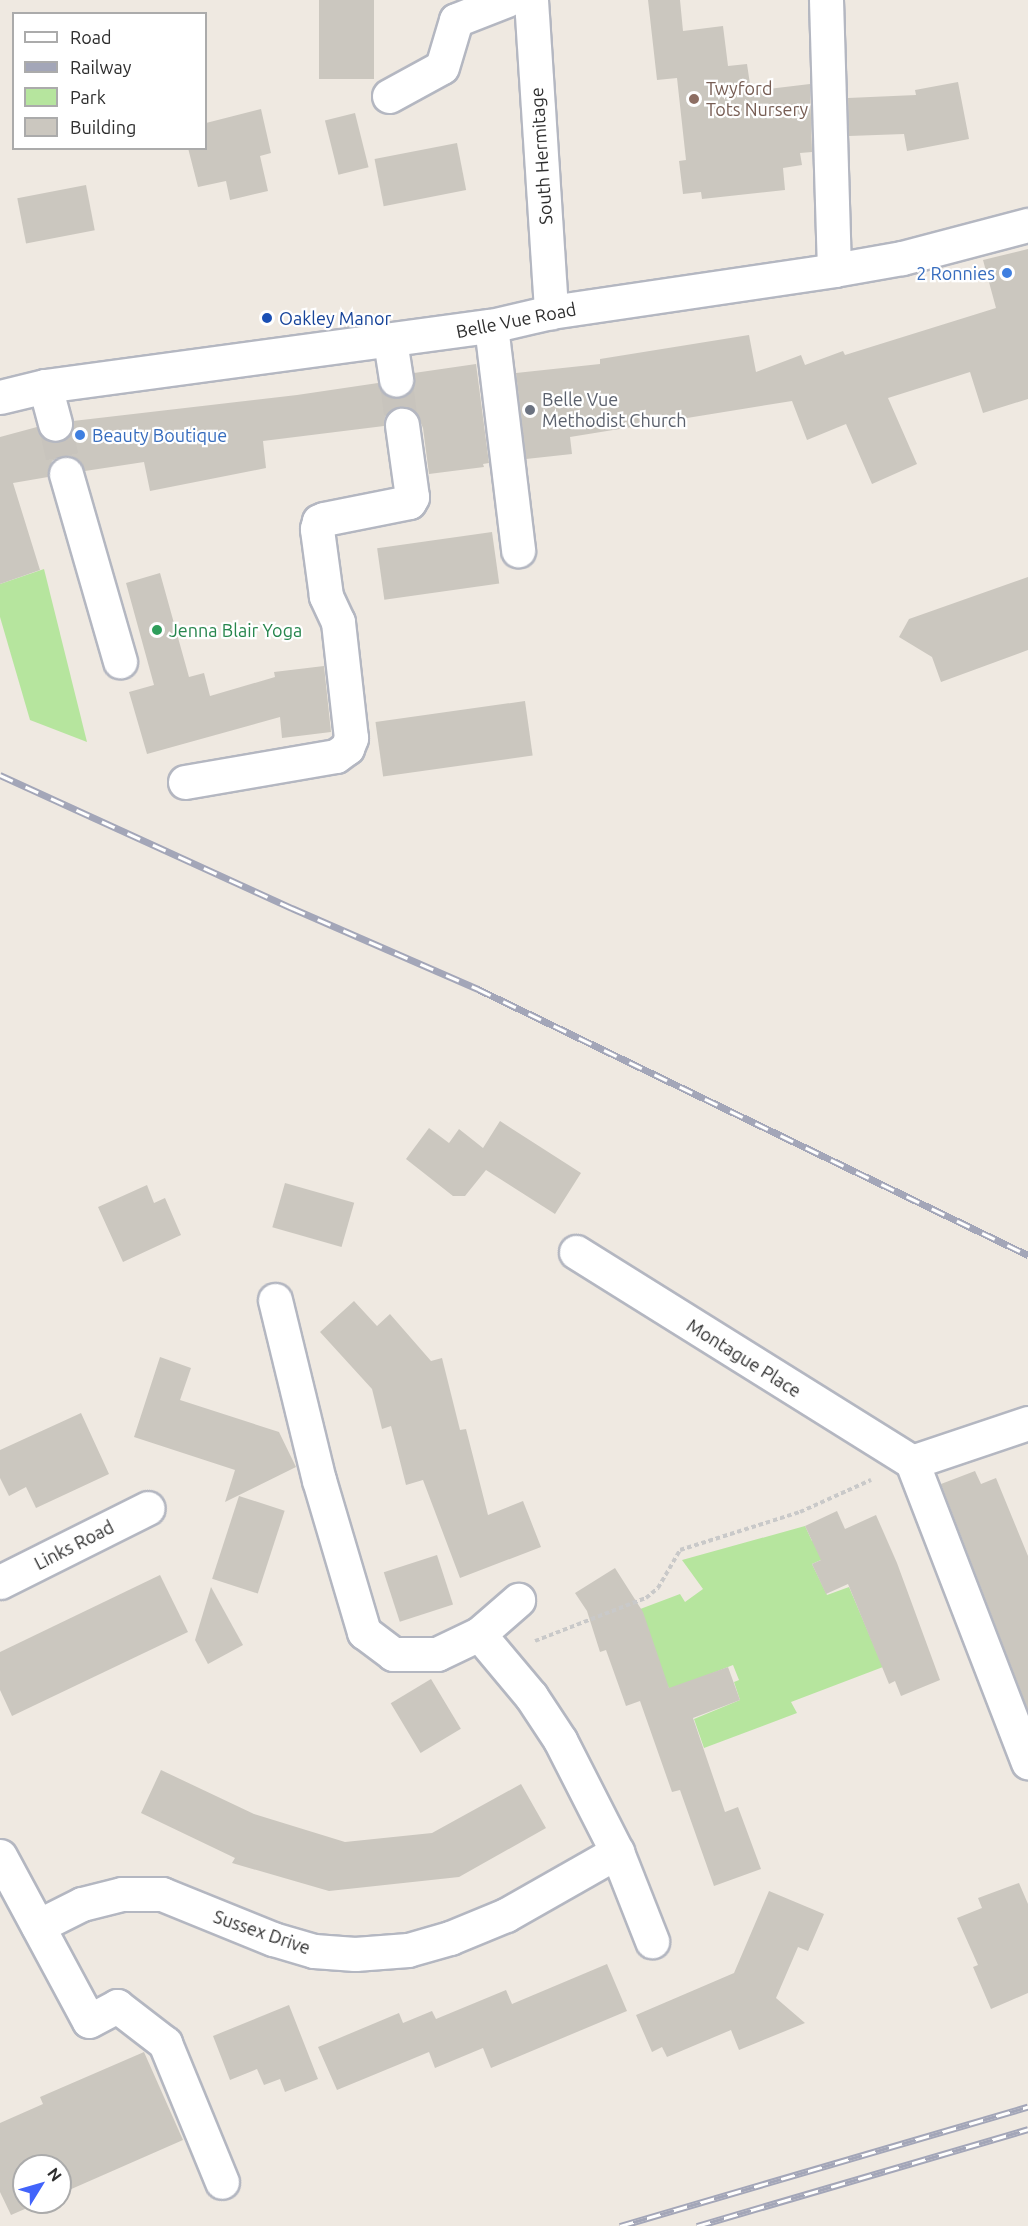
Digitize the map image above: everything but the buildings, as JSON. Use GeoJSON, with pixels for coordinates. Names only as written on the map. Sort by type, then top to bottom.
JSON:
{"type":"FeatureCollection","features":[{"type":"Feature","properties":{"kind":"street"},"geometry":{"type":"LineString","coordinates":[[389,96],[442,67],[456,20],[507,0]]}},
{"type":"Feature","properties":{"kind":"street","name":"South Hermitage"},"geometry":{"type":"LineString","coordinates":[[531,0],[551,312]]}},
{"type":"Feature","properties":{"kind":"street"},"geometry":{"type":"LineString","coordinates":[[826,0],[834,270]]}},
{"type":"Feature","properties":{"kind":"street","name":"Belle Vue Road"},"geometry":{"type":"LineString","coordinates":[[0,397],[45,386],[390,341],[491,326],[551,312],[834,270],[902,258],[1028,225]]}},
{"type":"Feature","properties":{"kind":"street"},"geometry":{"type":"LineString","coordinates":[[491,326],[518,550]]}},
{"type":"Feature","properties":{"kind":"street"},"geometry":{"type":"LineString","coordinates":[[390,341],[396,380]]}},
{"type":"Feature","properties":{"kind":"street"},"geometry":{"type":"LineString","coordinates":[[45,386],[55,423]]}},
{"type":"Feature","properties":{"kind":"street"},"geometry":{"type":"LineString","coordinates":[[185,782],[336,756],[347,748],[351,738],[338,622],[326,596],[317,529],[319,521],[324,519],[409,502],[412,496],[402,425]]}},
{"type":"Feature","properties":{"kind":"street"},"geometry":{"type":"LineString","coordinates":[[66,474],[120,661]]}},
{"type":"Feature","properties":{"kind":"street","name":"Montague Place"},"geometry":{"type":"LineString","coordinates":[[576,1252],[912,1462]]}},
{"type":"Feature","properties":{"kind":"street"},"geometry":{"type":"LineString","coordinates":[[275,1300],[319,1480],[364,1632],[393,1654],[437,1654],[488,1645],[518,1600]]}},
{"type":"Feature","properties":{"kind":"street"},"geometry":{"type":"LineString","coordinates":[[1028,1423],[912,1462],[1028,1762]]}},
{"type":"Feature","properties":{"kind":"street","name":"Links Road"},"geometry":{"type":"LineString","coordinates":[[0,1582],[148,1508]]}},
{"type":"Feature","properties":{"kind":"street"},"geometry":{"type":"LineString","coordinates":[[488,1645],[531,1696],[561,1740],[616,1852],[652,1941]]}},
{"type":"Feature","properties":{"kind":"street","name":"Sussex Drive"},"geometry":{"type":"LineString","coordinates":[[38,1926],[82,1904],[122,1894],[162,1894],[273,1939],[314,1951],[355,1954],[408,1950],[450,1938],[506,1915],[616,1852]]}},
{"type":"Feature","properties":{"kind":"street"},"geometry":{"type":"LineString","coordinates":[[0,1856],[89,2020],[117,2006],[165,2043],[222,2182]]}},
{"type":"Feature","properties":{"kind":"path"},"geometry":{"type":"LineString","coordinates":[[488,1645],[646,1598],[658,1588],[680,1550],[800,1512],[912,1462]]}},
{"type":"Feature","properties":{"kind":"green space"},"geometry":{"type":"Polygon","coordinates":[[[44,569],[87,742],[30,720],[0,617],[0,584],[44,569]]]}},
{"type":"Feature","properties":{"kind":"green space"},"geometry":{"type":"Polygon","coordinates":[[[805,1526],[812,1541],[831,1532],[840,1551],[812,1564],[827,1595],[849,1587],[883,1667],[791,1702],[797,1713],[704,1748],[694,1719],[740,1700],[734,1682],[739,1680],[733,1665],[670,1690],[627,1614],[680,1594],[685,1602],[703,1589],[682,1560],[805,1526]]]}},
{"type":"Feature","properties":{"kind":"tunnel"},"geometry":{"type":"LineString","coordinates":[[396,380],[402,425]]}},
{"type":"Feature","properties":{"kind":"tunnel"},"geometry":{"type":"LineString","coordinates":[[55,424],[66,474]]}},
{"type":"Feature","properties":{"kind":"railway"},"geometry":{"type":"LineString","coordinates":[[0,775],[292,908],[478,989],[1028,1255]]}},
{"type":"Feature","properties":{"kind":"railway"},"geometry":{"type":"LineString","coordinates":[[620,2226],[1028,2107]]}},
{"type":"Feature","properties":{"kind":"railway"},"geometry":{"type":"LineString","coordinates":[[697,2226],[1028,2129]]}},
{"type":"Feature","properties":{"kind":"place","name":"Twyford Tots Nursery"},"geometry":{"type":"Point","coordinates":[694,99]}},
{"type":"Feature","properties":{"kind":"place","name":"2 Ronnies"},"geometry":{"type":"Point","coordinates":[1007,273]}},
{"type":"Feature","properties":{"kind":"place","name":"Oakley Manor"},"geometry":{"type":"Point","coordinates":[267,318]}},
{"type":"Feature","properties":{"kind":"place","name":"Belle Vue Methodist Church"},"geometry":{"type":"Point","coordinates":[530,410]}},
{"type":"Feature","properties":{"kind":"place","name":"Beauty Boutique"},"geometry":{"type":"Point","coordinates":[80,435]}},
{"type":"Feature","properties":{"kind":"place","name":"Jenna Blair Yoga"},"geometry":{"type":"Point","coordinates":[157,630]}}]}
